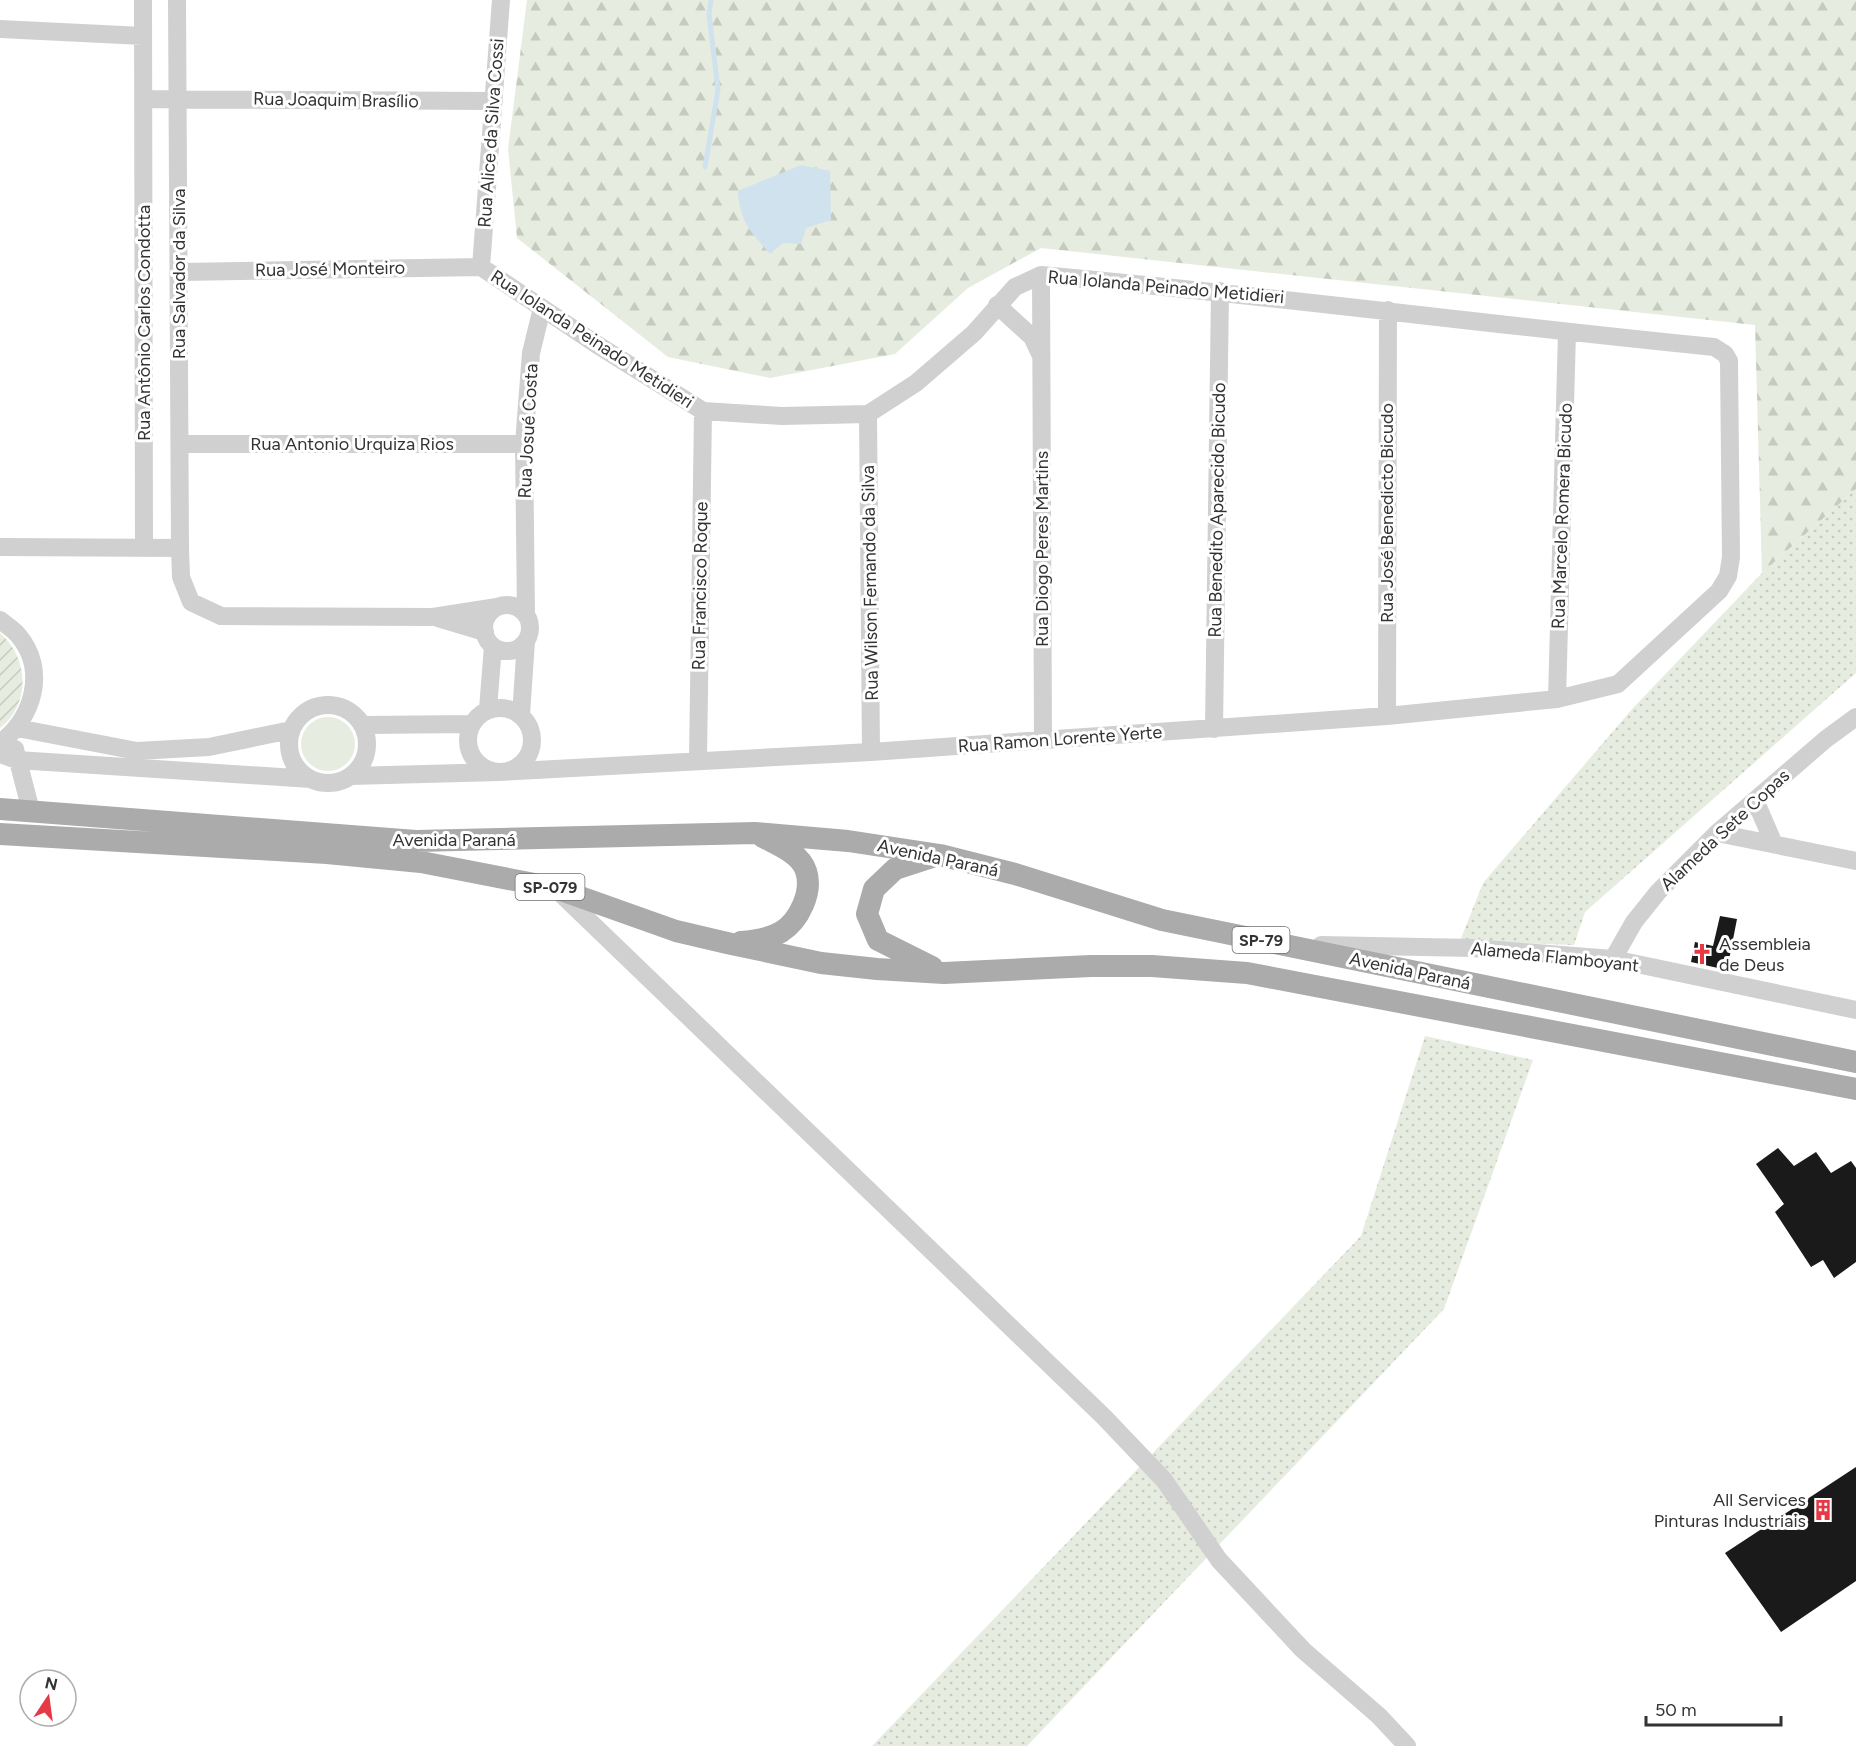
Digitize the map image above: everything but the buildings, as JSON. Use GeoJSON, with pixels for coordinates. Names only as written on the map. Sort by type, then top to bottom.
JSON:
{"type":"FeatureCollection","features":[{"type":"Feature","properties":{"kind":"main road","name":"Avenida Paraná"},"geometry":{"type":"LineString","coordinates":[[0,809],[329,837],[416,841],[542,840],[666,834],[755,833],[848,841],[940,855],[1015,874],[1162,920],[1856,1062]]}},
{"type":"Feature","properties":{"kind":"main road"},"geometry":{"type":"LineString","coordinates":[[727,943],[758,940],[782,932],[799,915],[807,892],[806,870],[792,853],[755,833]]}},
{"type":"Feature","properties":{"kind":"main road","name":"Avenida Paraná"},"geometry":{"type":"LineString","coordinates":[[0,834],[327,853],[421,862],[555,888],[676,931],[821,963],[944,973],[1091,966],[1152,966],[1247,973],[1856,1089]]}},
{"type":"Feature","properties":{"kind":"main road"},"geometry":{"type":"LineString","coordinates":[[940,855],[895,869],[874,890],[867,914],[878,940],[944,973]]}},
{"type":"Feature","properties":{"kind":"street","name":"Rua Antônio Carlos Condotta"},"geometry":{"type":"LineString","coordinates":[[143,0],[144,547]]}},
{"type":"Feature","properties":{"kind":"street","name":"Rua Salvador da Silva"},"geometry":{"type":"LineString","coordinates":[[177,0],[180,548]]}},
{"type":"Feature","properties":{"kind":"street","name":"Rua Alice da Silva Cossi"},"geometry":{"type":"LineString","coordinates":[[481,267],[501,0]]}},
{"type":"Feature","properties":{"kind":"street"},"geometry":{"type":"LineString","coordinates":[[2,31],[143,36]]}},
{"type":"Feature","properties":{"kind":"street"},"geometry":{"type":"LineString","coordinates":[[144,99],[178,98]]}},
{"type":"Feature","properties":{"kind":"street","name":"Rua Joaquim Brasílio"},"geometry":{"type":"LineString","coordinates":[[178,98],[494,101]]}},
{"type":"Feature","properties":{"kind":"street","name":"Rua José Monteiro"},"geometry":{"type":"LineString","coordinates":[[180,272],[481,267]]}},
{"type":"Feature","properties":{"kind":"street","name":"Rua Iolanda Peinado Metidieri"},"geometry":{"type":"LineString","coordinates":[[481,267],[703,411],[782,416],[868,414],[916,383],[974,333],[1015,287],[1041,274],[1220,291],[1714,347],[1725,354],[1729,362],[1731,557],[1728,576],[1719,591],[1618,684]]}},
{"type":"Feature","properties":{"kind":"street","name":"Rua Diogo Peres Martins"},"geometry":{"type":"LineString","coordinates":[[1041,274],[1043,740]]}},
{"type":"Feature","properties":{"kind":"street","name":"Rua Benedito Aparecido Bicudo"},"geometry":{"type":"LineString","coordinates":[[1214,729],[1220,291]]}},
{"type":"Feature","properties":{"kind":"street"},"geometry":{"type":"LineString","coordinates":[[998,305],[1032,338],[1042,357]]}},
{"type":"Feature","properties":{"kind":"street","name":"Rua Josué Costa"},"geometry":{"type":"LineString","coordinates":[[526,615],[524,444],[531,353],[542,308]]}},
{"type":"Feature","properties":{"kind":"street","name":"Rua José Benedicto Bicudo"},"geometry":{"type":"LineString","coordinates":[[1387,716],[1388,310]]}},
{"type":"Feature","properties":{"kind":"street"},"geometry":{"type":"LineString","coordinates":[[974,333],[992,323],[1018,324]]}},
{"type":"Feature","properties":{"kind":"street","name":"Rua Marcelo Romera Bicudo"},"geometry":{"type":"LineString","coordinates":[[1557,699],[1567,332]]}},
{"type":"Feature","properties":{"kind":"street","name":"Rua Francisco Roque"},"geometry":{"type":"LineString","coordinates":[[698,760],[703,411]]}},
{"type":"Feature","properties":{"kind":"street","name":"Rua Wilson Fernando da Silva"},"geometry":{"type":"LineString","coordinates":[[868,414],[871,752]]}},
{"type":"Feature","properties":{"kind":"street","name":"Rua Antonio Urquiza Rios"},"geometry":{"type":"LineString","coordinates":[[180,444],[524,444]]}},
{"type":"Feature","properties":{"kind":"street"},"geometry":{"type":"LineString","coordinates":[[0,547],[180,548],[181,577],[191,602],[221,616],[433,617],[502,606],[521,609],[531,628],[526,641],[521,715],[532,734],[528,755],[516,768],[500,772],[488,770],[471,756],[468,746],[471,724],[488,709],[505,708],[521,715]]}},
{"type":"Feature","properties":{"kind":"street","name":"Rua Josué Costa"},"geometry":{"type":"LineString","coordinates":[[502,606],[524,557]]}},
{"type":"Feature","properties":{"kind":"street"},"geometry":{"type":"LineString","coordinates":[[488,709],[487,618],[502,606]]}},
{"type":"Feature","properties":{"kind":"street"},"geometry":{"type":"LineString","coordinates":[[433,617],[489,639],[507,651],[521,646],[526,641]]}},
{"type":"Feature","properties":{"kind":"street"},"geometry":{"type":"LineString","coordinates":[[0,620],[19,636],[31,658],[35,682],[30,707],[10,735],[9,757],[31,811]]}},
{"type":"Feature","properties":{"kind":"street","name":"Rua Ramon Lorente Yerte"},"geometry":{"type":"LineString","coordinates":[[350,776],[500,772],[871,752],[1214,729],[1387,716],[1557,699],[1618,684]]}},
{"type":"Feature","properties":{"kind":"street"},"geometry":{"type":"LineString","coordinates":[[9,757],[311,779],[324,783],[338,782],[350,776],[364,759],[366,736],[363,725],[344,708],[319,706],[298,719],[291,730],[290,753],[301,773],[311,779]]}},
{"type":"Feature","properties":{"kind":"street","name":"Alameda Sete Copas"},"geometry":{"type":"LineString","coordinates":[[1613,959],[1634,922],[1658,892],[1755,800],[1826,739],[1856,717]]}},
{"type":"Feature","properties":{"kind":"street"},"geometry":{"type":"LineString","coordinates":[[363,725],[471,724]]}},
{"type":"Feature","properties":{"kind":"street"},"geometry":{"type":"LineString","coordinates":[[10,735],[137,750],[209,747],[291,730]]}},
{"type":"Feature","properties":{"kind":"street"},"geometry":{"type":"LineString","coordinates":[[1755,800],[1774,844]]}},
{"type":"Feature","properties":{"kind":"street"},"geometry":{"type":"LineString","coordinates":[[1717,834],[1856,861]]}},
{"type":"Feature","properties":{"kind":"street"},"geometry":{"type":"LineString","coordinates":[[555,888],[1104,1417],[1164,1480],[1218,1560],[1304,1650],[1379,1716],[1407,1746]]}},
{"type":"Feature","properties":{"kind":"street","name":"Alameda Flamboyant"},"geometry":{"type":"LineString","coordinates":[[1285,945],[1473,948],[1613,959],[1856,1010]]}},
{"type":"Feature","properties":{"kind":"green space"},"geometry":{"type":"Polygon","coordinates":[[[527,0],[1856,0],[1856,489],[1762,573],[1755,325],[1041,248],[968,288],[895,354],[770,378],[668,357],[517,238],[508,149],[527,0]]]}},
{"type":"Feature","properties":{"kind":"green space"},"geometry":{"type":"Polygon","coordinates":[[[1856,489],[1856,673],[1585,912],[1574,945],[1460,941],[1483,883],[1633,708],[1762,573],[1856,489]]]}},
{"type":"Feature","properties":{"kind":"green space"},"geometry":{"type":"Polygon","coordinates":[[[0,633],[17,655],[22,681],[17,707],[0,728],[0,633]]]}},
{"type":"Feature","properties":{"kind":"green space"},"geometry":{"type":"Polygon","coordinates":[[[328,717],[347,725],[355,744],[347,763],[328,771],[309,763],[301,744],[309,725],[328,717]]]}},
{"type":"Feature","properties":{"kind":"green space"},"geometry":{"type":"Polygon","coordinates":[[[1425,1036],[1533,1060],[1444,1309],[1027,1746],[872,1746],[1361,1236],[1425,1036]]]}},
{"type":"Feature","properties":{"kind":"water"},"geometry":{"type":"Polygon","coordinates":[[[801,165],[830,171],[831,220],[806,228],[801,244],[783,243],[770,254],[747,226],[741,211],[738,191],[801,165]]]}},
{"type":"Feature","properties":{"kind":"waterway"},"geometry":{"type":"LineString","coordinates":[[705,167],[718,90],[709,14],[711,0]]}},
{"type":"Feature","properties":{"kind":"place","name":"Assembleia de Deus"},"geometry":{"type":"Point","coordinates":[1702,954]}},
{"type":"Feature","properties":{"kind":"place","name":"All Services Pinturas Industriais"},"geometry":{"type":"Point","coordinates":[1823,1510]}}]}
